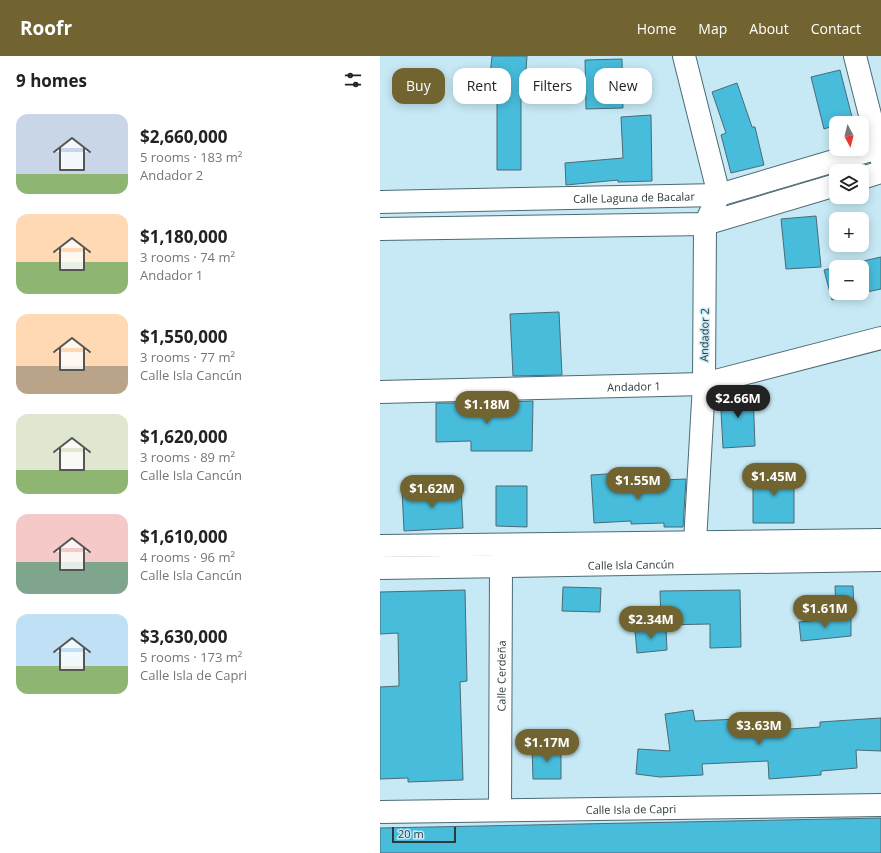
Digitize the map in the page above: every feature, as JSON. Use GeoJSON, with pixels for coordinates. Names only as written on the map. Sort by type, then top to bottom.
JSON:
{"type":"FeatureCollection","features":[{"type":"Feature","properties":{"kind":"street"},"geometry":{"type":"LineString","coordinates":[[684,56],[719,195],[705,224]]}},
{"type":"Feature","properties":{"kind":"street"},"geometry":{"type":"LineString","coordinates":[[855,56],[880,151]]}},
{"type":"Feature","properties":{"kind":"street","name":"Calle Laguna de Bacalar"},"geometry":{"type":"LineString","coordinates":[[380,202],[719,195],[880,151]]}},
{"type":"Feature","properties":{"kind":"street"},"geometry":{"type":"LineString","coordinates":[[869,176],[881,172]]}},
{"type":"Feature","properties":{"kind":"street"},"geometry":{"type":"LineString","coordinates":[[380,229],[705,224],[829,187]]}},
{"type":"Feature","properties":{"kind":"street","name":"Andador 2"},"geometry":{"type":"LineString","coordinates":[[695,542],[704,384],[705,224]]}},
{"type":"Feature","properties":{"kind":"street","name":"Andador 1"},"geometry":{"type":"LineString","coordinates":[[380,392],[704,384],[881,338]]}},
{"type":"Feature","properties":{"kind":"street","name":"Calle Isla Cancún"},"geometry":{"type":"LineString","coordinates":[[380,546],[881,540]]}},
{"type":"Feature","properties":{"kind":"street","name":"Calle Cerdeña"},"geometry":{"type":"LineString","coordinates":[[500,810],[501,566],[506,544]]}},
{"type":"Feature","properties":{"kind":"street","name":"Calle Isla Cancún"},"geometry":{"type":"LineString","coordinates":[[380,568],[881,560]]}},
{"type":"Feature","properties":{"kind":"street","name":"Calle Isla de Capri"},"geometry":{"type":"LineString","coordinates":[[380,812],[881,805]]}},
{"type":"Feature","properties":{"kind":"building"},"geometry":{"type":"Polygon","coordinates":[[[492,56],[527,56],[526,68],[519,68],[519,104],[521,104],[521,170],[497,170],[497,104],[511,104],[511,68],[491,68],[492,56]]]}},
{"type":"Feature","properties":{"kind":"building"},"geometry":{"type":"Polygon","coordinates":[[[622,59],[622,68],[594,68],[594,104],[623,104],[623,108],[586,109],[585,60],[622,59]]]}},
{"type":"Feature","properties":{"kind":"building"},"geometry":{"type":"Polygon","coordinates":[[[840,70],[852,116],[829,116],[829,127],[824,129],[811,77],[840,70]]]}},
{"type":"Feature","properties":{"kind":"building"},"geometry":{"type":"Polygon","coordinates":[[[737,83],[752,127],[755,127],[764,165],[731,173],[721,135],[726,133],[712,92],[737,83]]]}},
{"type":"Feature","properties":{"kind":"building"},"geometry":{"type":"Polygon","coordinates":[[[651,115],[652,181],[618,182],[618,180],[566,185],[565,163],[623,158],[621,117],[651,115]]]}},
{"type":"Feature","properties":{"kind":"building"},"geometry":{"type":"Polygon","coordinates":[[[816,216],[821,267],[786,269],[781,219],[816,216]]]}},
{"type":"Feature","properties":{"kind":"building"},"geometry":{"type":"Polygon","coordinates":[[[881,257],[881,289],[869,292],[868,260],[881,257]]]}},
{"type":"Feature","properties":{"kind":"building"},"geometry":{"type":"Polygon","coordinates":[[[829,269],[829,289],[824,270],[829,269]]]}},
{"type":"Feature","properties":{"kind":"building"},"geometry":{"type":"Polygon","coordinates":[[[559,312],[562,375],[513,376],[510,314],[559,312]]]}},
{"type":"Feature","properties":{"kind":"building"},"geometry":{"type":"Polygon","coordinates":[[[753,391],[755,446],[723,448],[720,393],[753,391]]]}},
{"type":"Feature","properties":{"kind":"building"},"geometry":{"type":"Polygon","coordinates":[[[533,401],[532,451],[471,451],[471,441],[436,442],[436,403],[464,404],[533,401]]]}},
{"type":"Feature","properties":{"kind":"building"},"geometry":{"type":"Polygon","coordinates":[[[794,470],[794,523],[753,523],[753,471],[794,470]]]}},
{"type":"Feature","properties":{"kind":"building"},"geometry":{"type":"Polygon","coordinates":[[[621,473],[621,484],[663,482],[663,480],[686,479],[683,527],[664,527],[664,523],[631,524],[631,521],[594,523],[591,475],[621,473]]]}},
{"type":"Feature","properties":{"kind":"building"},"geometry":{"type":"Polygon","coordinates":[[[496,486],[527,486],[527,527],[496,526],[496,486]]]}},
{"type":"Feature","properties":{"kind":"building"},"geometry":{"type":"Polygon","coordinates":[[[461,487],[463,528],[404,531],[402,490],[461,487]]]}},
{"type":"Feature","properties":{"kind":"building"},"geometry":{"type":"Polygon","coordinates":[[[835,586],[853,586],[854,612],[836,613],[835,586]]]}},
{"type":"Feature","properties":{"kind":"building"},"geometry":{"type":"Polygon","coordinates":[[[563,587],[601,588],[600,612],[562,611],[563,587]]]}},
{"type":"Feature","properties":{"kind":"building"},"geometry":{"type":"Polygon","coordinates":[[[465,590],[467,681],[460,682],[463,780],[408,782],[408,778],[380,779],[380,687],[399,686],[398,633],[380,634],[380,592],[465,590]]]}},
{"type":"Feature","properties":{"kind":"building"},"geometry":{"type":"Polygon","coordinates":[[[740,590],[741,647],[710,648],[710,624],[661,625],[660,591],[740,590]]]}},
{"type":"Feature","properties":{"kind":"building"},"geometry":{"type":"Polygon","coordinates":[[[851,617],[851,636],[801,641],[799,622],[851,617]]]}},
{"type":"Feature","properties":{"kind":"building"},"geometry":{"type":"Polygon","coordinates":[[[666,628],[667,650],[637,653],[635,631],[666,628]]]}},
{"type":"Feature","properties":{"kind":"building"},"geometry":{"type":"Polygon","coordinates":[[[693,710],[695,721],[760,718],[760,731],[820,727],[820,722],[881,718],[881,751],[856,750],[857,768],[821,771],[821,775],[769,779],[768,761],[702,764],[703,775],[660,777],[636,774],[638,749],[670,751],[665,714],[693,710]]]}},
{"type":"Feature","properties":{"kind":"building"},"geometry":{"type":"Polygon","coordinates":[[[561,746],[561,779],[533,779],[532,747],[561,746]]]}},
{"type":"Feature","properties":{"kind":"building"},"geometry":{"type":"Polygon","coordinates":[[[881,818],[881,853],[380,853],[380,828],[881,818]]]}}]}
